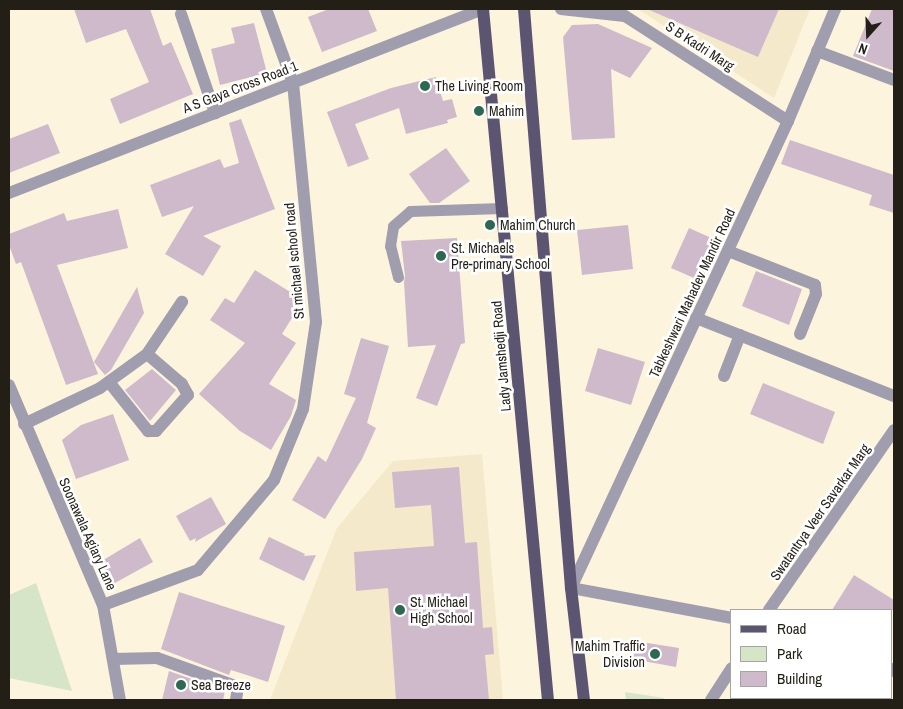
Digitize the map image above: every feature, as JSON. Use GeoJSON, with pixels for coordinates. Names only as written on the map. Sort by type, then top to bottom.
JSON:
{"type":"FeatureCollection","features":[{"type":"Feature","properties":{"kind":"main road","name":"Lady Jamshedji Road"},"geometry":{"type":"LineString","coordinates":[[483,9],[548,700]]}},
{"type":"Feature","properties":{"kind":"main road"},"geometry":{"type":"LineString","coordinates":[[524,9],[571,588],[584,700]]}},
{"type":"Feature","properties":{"kind":"street","name":"St michael school road"},"geometry":{"type":"LineString","coordinates":[[103,605],[198,570],[274,480],[303,409],[316,322],[293,83],[266,9]]}},
{"type":"Feature","properties":{"kind":"street","name":"A S Gaya Cross Road 1"},"geometry":{"type":"LineString","coordinates":[[9,193],[483,9]]}},
{"type":"Feature","properties":{"kind":"street","name":"S B Kadri Marg"},"geometry":{"type":"LineString","coordinates":[[561,9],[625,16],[788,121]]}},
{"type":"Feature","properties":{"kind":"street","name":"Tabkeshwari Mahadev Mandir Road"},"geometry":{"type":"LineString","coordinates":[[571,588],[788,121],[835,9]]}},
{"type":"Feature","properties":{"kind":"street"},"geometry":{"type":"LineString","coordinates":[[181,14],[215,113]]}},
{"type":"Feature","properties":{"kind":"street"},"geometry":{"type":"LineString","coordinates":[[817,51],[894,80]]}},
{"type":"Feature","properties":{"kind":"street"},"geometry":{"type":"LineString","coordinates":[[728,251],[815,285],[816,294],[800,334]]}},
{"type":"Feature","properties":{"kind":"street"},"geometry":{"type":"LineString","coordinates":[[24,424],[109,382],[146,354],[182,302]]}},
{"type":"Feature","properties":{"kind":"street"},"geometry":{"type":"LineString","coordinates":[[696,318],[894,396]]}},
{"type":"Feature","properties":{"kind":"street"},"geometry":{"type":"LineString","coordinates":[[724,376],[740,335]]}},
{"type":"Feature","properties":{"kind":"street"},"geometry":{"type":"LineString","coordinates":[[109,382],[148,431],[156,430],[188,395],[182,384],[146,354]]}},
{"type":"Feature","properties":{"kind":"street","name":"Soonawala Agiary Lane"},"geometry":{"type":"LineString","coordinates":[[9,385],[24,424],[103,605],[120,700]]}},
{"type":"Feature","properties":{"kind":"street","name":"Swatantrya Veer Savarkar Marg"},"geometry":{"type":"LineString","coordinates":[[770,609],[894,430]]}},
{"type":"Feature","properties":{"kind":"street"},"geometry":{"type":"LineString","coordinates":[[571,588],[730,618]]}},
{"type":"Feature","properties":{"kind":"street"},"geometry":{"type":"LineString","coordinates":[[113,659],[157,658],[238,687],[236,700]]}},
{"type":"Feature","properties":{"kind":"street"},"geometry":{"type":"LineString","coordinates":[[711,700],[730,671]]}},
{"type":"Feature","properties":{"kind":"lane"},"geometry":{"type":"LineString","coordinates":[[398,277],[390,246],[393,226],[410,211],[502,208]]}},
{"type":"Feature","properties":{"kind":"shaded area"},"geometry":{"type":"Polygon","coordinates":[[[638,9],[810,9],[774,98],[638,9]]]}},
{"type":"Feature","properties":{"kind":"shaded area","name":"St. Michael High School"},"geometry":{"type":"Polygon","coordinates":[[[482,454],[503,700],[270,700],[337,528],[393,461],[482,454]]]}},
{"type":"Feature","properties":{"kind":"green space"},"geometry":{"type":"Polygon","coordinates":[[[36,583],[72,691],[9,678],[9,595],[36,583]]]}},
{"type":"Feature","properties":{"kind":"green space"},"geometry":{"type":"Polygon","coordinates":[[[625,692],[664,698],[663,700],[626,700],[625,692]]]}},
{"type":"Feature","properties":{"kind":"building"},"geometry":{"type":"Polygon","coordinates":[[[74,9],[150,9],[163,46],[171,42],[193,94],[120,124],[110,99],[149,82],[126,29],[86,43],[74,9]]]}},
{"type":"Feature","properties":{"kind":"building"},"geometry":{"type":"Polygon","coordinates":[[[329,9],[368,9],[377,31],[322,52],[308,17],[329,9]]]}},
{"type":"Feature","properties":{"kind":"building"},"geometry":{"type":"Polygon","coordinates":[[[647,9],[779,9],[758,57],[647,9]]]}},
{"type":"Feature","properties":{"kind":"building"},"geometry":{"type":"Polygon","coordinates":[[[872,9],[894,9],[894,71],[853,56],[872,9]]]}},
{"type":"Feature","properties":{"kind":"building"},"geometry":{"type":"Polygon","coordinates":[[[254,23],[267,73],[220,85],[211,49],[235,43],[231,28],[254,23]]]}},
{"type":"Feature","properties":{"kind":"building"},"geometry":{"type":"Polygon","coordinates":[[[598,24],[652,48],[630,78],[611,69],[615,138],[572,140],[563,37],[572,25],[598,24]]]}},
{"type":"Feature","properties":{"kind":"building"},"geometry":{"type":"Polygon","coordinates":[[[436,77],[443,101],[452,99],[457,117],[447,120],[448,123],[406,134],[399,108],[355,124],[369,159],[348,167],[327,112],[391,88],[436,77]]]}},
{"type":"Feature","properties":{"kind":"building"},"geometry":{"type":"Polygon","coordinates":[[[241,119],[275,209],[203,236],[221,246],[203,276],[165,254],[194,206],[162,217],[150,185],[220,159],[224,168],[239,163],[229,123],[241,119]]]}},
{"type":"Feature","properties":{"kind":"building"},"geometry":{"type":"Polygon","coordinates":[[[48,124],[60,153],[9,173],[9,139],[48,124]]]}},
{"type":"Feature","properties":{"kind":"building"},"geometry":{"type":"Polygon","coordinates":[[[790,140],[894,175],[894,213],[869,205],[872,195],[781,164],[790,140]]]}},
{"type":"Feature","properties":{"kind":"building"},"geometry":{"type":"Polygon","coordinates":[[[446,148],[470,181],[439,203],[430,203],[409,174],[446,148]]]}},
{"type":"Feature","properties":{"kind":"building"},"geometry":{"type":"Polygon","coordinates":[[[118,209],[128,248],[57,265],[98,374],[66,385],[21,262],[16,264],[9,245],[9,234],[64,213],[67,221],[118,209]]]}},
{"type":"Feature","properties":{"kind":"building"},"geometry":{"type":"Polygon","coordinates":[[[628,225],[633,269],[582,275],[577,230],[628,225]]]}},
{"type":"Feature","properties":{"kind":"building"},"geometry":{"type":"Polygon","coordinates":[[[689,228],[718,241],[701,281],[671,268],[689,228]]]}},
{"type":"Feature","properties":{"kind":"building"},"geometry":{"type":"Polygon","coordinates":[[[457,238],[465,343],[461,344],[437,406],[416,398],[436,345],[408,347],[405,276],[401,241],[457,238]]]}},
{"type":"Feature","properties":{"kind":"building"},"geometry":{"type":"Polygon","coordinates":[[[255,270],[303,300],[282,334],[296,343],[269,384],[296,400],[291,416],[271,450],[240,431],[199,394],[245,343],[210,320],[225,298],[234,303],[255,270]]]}},
{"type":"Feature","properties":{"kind":"building"},"geometry":{"type":"Polygon","coordinates":[[[756,271],[802,289],[789,325],[742,306],[756,271]]]}},
{"type":"Feature","properties":{"kind":"building"},"geometry":{"type":"Polygon","coordinates":[[[137,287],[144,313],[111,370],[105,375],[94,362],[137,287]]]}},
{"type":"Feature","properties":{"kind":"building"},"geometry":{"type":"Polygon","coordinates":[[[361,338],[389,346],[367,423],[376,428],[362,459],[325,519],[292,500],[318,456],[326,462],[356,398],[344,394],[361,338]]]}},
{"type":"Feature","properties":{"kind":"building"},"geometry":{"type":"Polygon","coordinates":[[[598,348],[645,362],[631,405],[585,391],[598,348]]]}},
{"type":"Feature","properties":{"kind":"building"},"geometry":{"type":"Polygon","coordinates":[[[152,369],[176,390],[150,421],[125,390],[152,369]]]}},
{"type":"Feature","properties":{"kind":"building"},"geometry":{"type":"Polygon","coordinates":[[[763,383],[835,412],[823,444],[750,414],[763,383]]]}},
{"type":"Feature","properties":{"kind":"building"},"geometry":{"type":"Polygon","coordinates":[[[113,414],[129,460],[76,479],[62,440],[81,425],[113,414]]]}},
{"type":"Feature","properties":{"kind":"building"},"geometry":{"type":"Polygon","coordinates":[[[459,467],[465,543],[477,542],[483,628],[492,627],[494,654],[485,655],[489,700],[396,700],[388,588],[356,591],[354,552],[434,546],[431,505],[395,508],[392,472],[459,467]]]}},
{"type":"Feature","properties":{"kind":"building"},"geometry":{"type":"Polygon","coordinates":[[[211,497],[226,524],[195,542],[196,538],[190,541],[176,516],[211,497]]]}},
{"type":"Feature","properties":{"kind":"building"},"geometry":{"type":"Polygon","coordinates":[[[269,537],[305,554],[304,556],[316,555],[304,581],[259,559],[269,537]]]}},
{"type":"Feature","properties":{"kind":"building"},"geometry":{"type":"Polygon","coordinates":[[[140,538],[153,562],[113,584],[100,562],[140,538]]]}},
{"type":"Feature","properties":{"kind":"building"},"geometry":{"type":"Polygon","coordinates":[[[854,575],[894,600],[894,610],[833,609],[854,575]]]}},
{"type":"Feature","properties":{"kind":"building"},"geometry":{"type":"Polygon","coordinates":[[[179,592],[285,626],[268,682],[231,670],[229,675],[161,649],[179,592]]]}},
{"type":"Feature","properties":{"kind":"building","name":"Mahim Traffic Division"},"geometry":{"type":"Polygon","coordinates":[[[635,641],[679,648],[676,667],[632,659],[635,641]]]}},
{"type":"Feature","properties":{"kind":"building","name":"Sea Breeze"},"geometry":{"type":"Polygon","coordinates":[[[169,671],[225,691],[223,700],[162,700],[169,671]]]}},
{"type":"Feature","properties":{"kind":"place","name":"The Living Room"},"geometry":{"type":"Point","coordinates":[425,86]}},
{"type":"Feature","properties":{"kind":"place","name":"Mahim"},"geometry":{"type":"Point","coordinates":[479,111]}},
{"type":"Feature","properties":{"kind":"place","name":"Mahim Church"},"geometry":{"type":"Point","coordinates":[490,225]}},
{"type":"Feature","properties":{"kind":"place","name":"St. Michaels Pre-primary School"},"geometry":{"type":"Point","coordinates":[441,256]}},
{"type":"Feature","properties":{"kind":"place","name":"St. Michael High School"},"geometry":{"type":"Point","coordinates":[400,610]}},
{"type":"Feature","properties":{"kind":"place","name":"Mahim Traffic Division"},"geometry":{"type":"Point","coordinates":[655,654]}},
{"type":"Feature","properties":{"kind":"place","name":"Sea Breeze"},"geometry":{"type":"Point","coordinates":[181,685]}}]}
